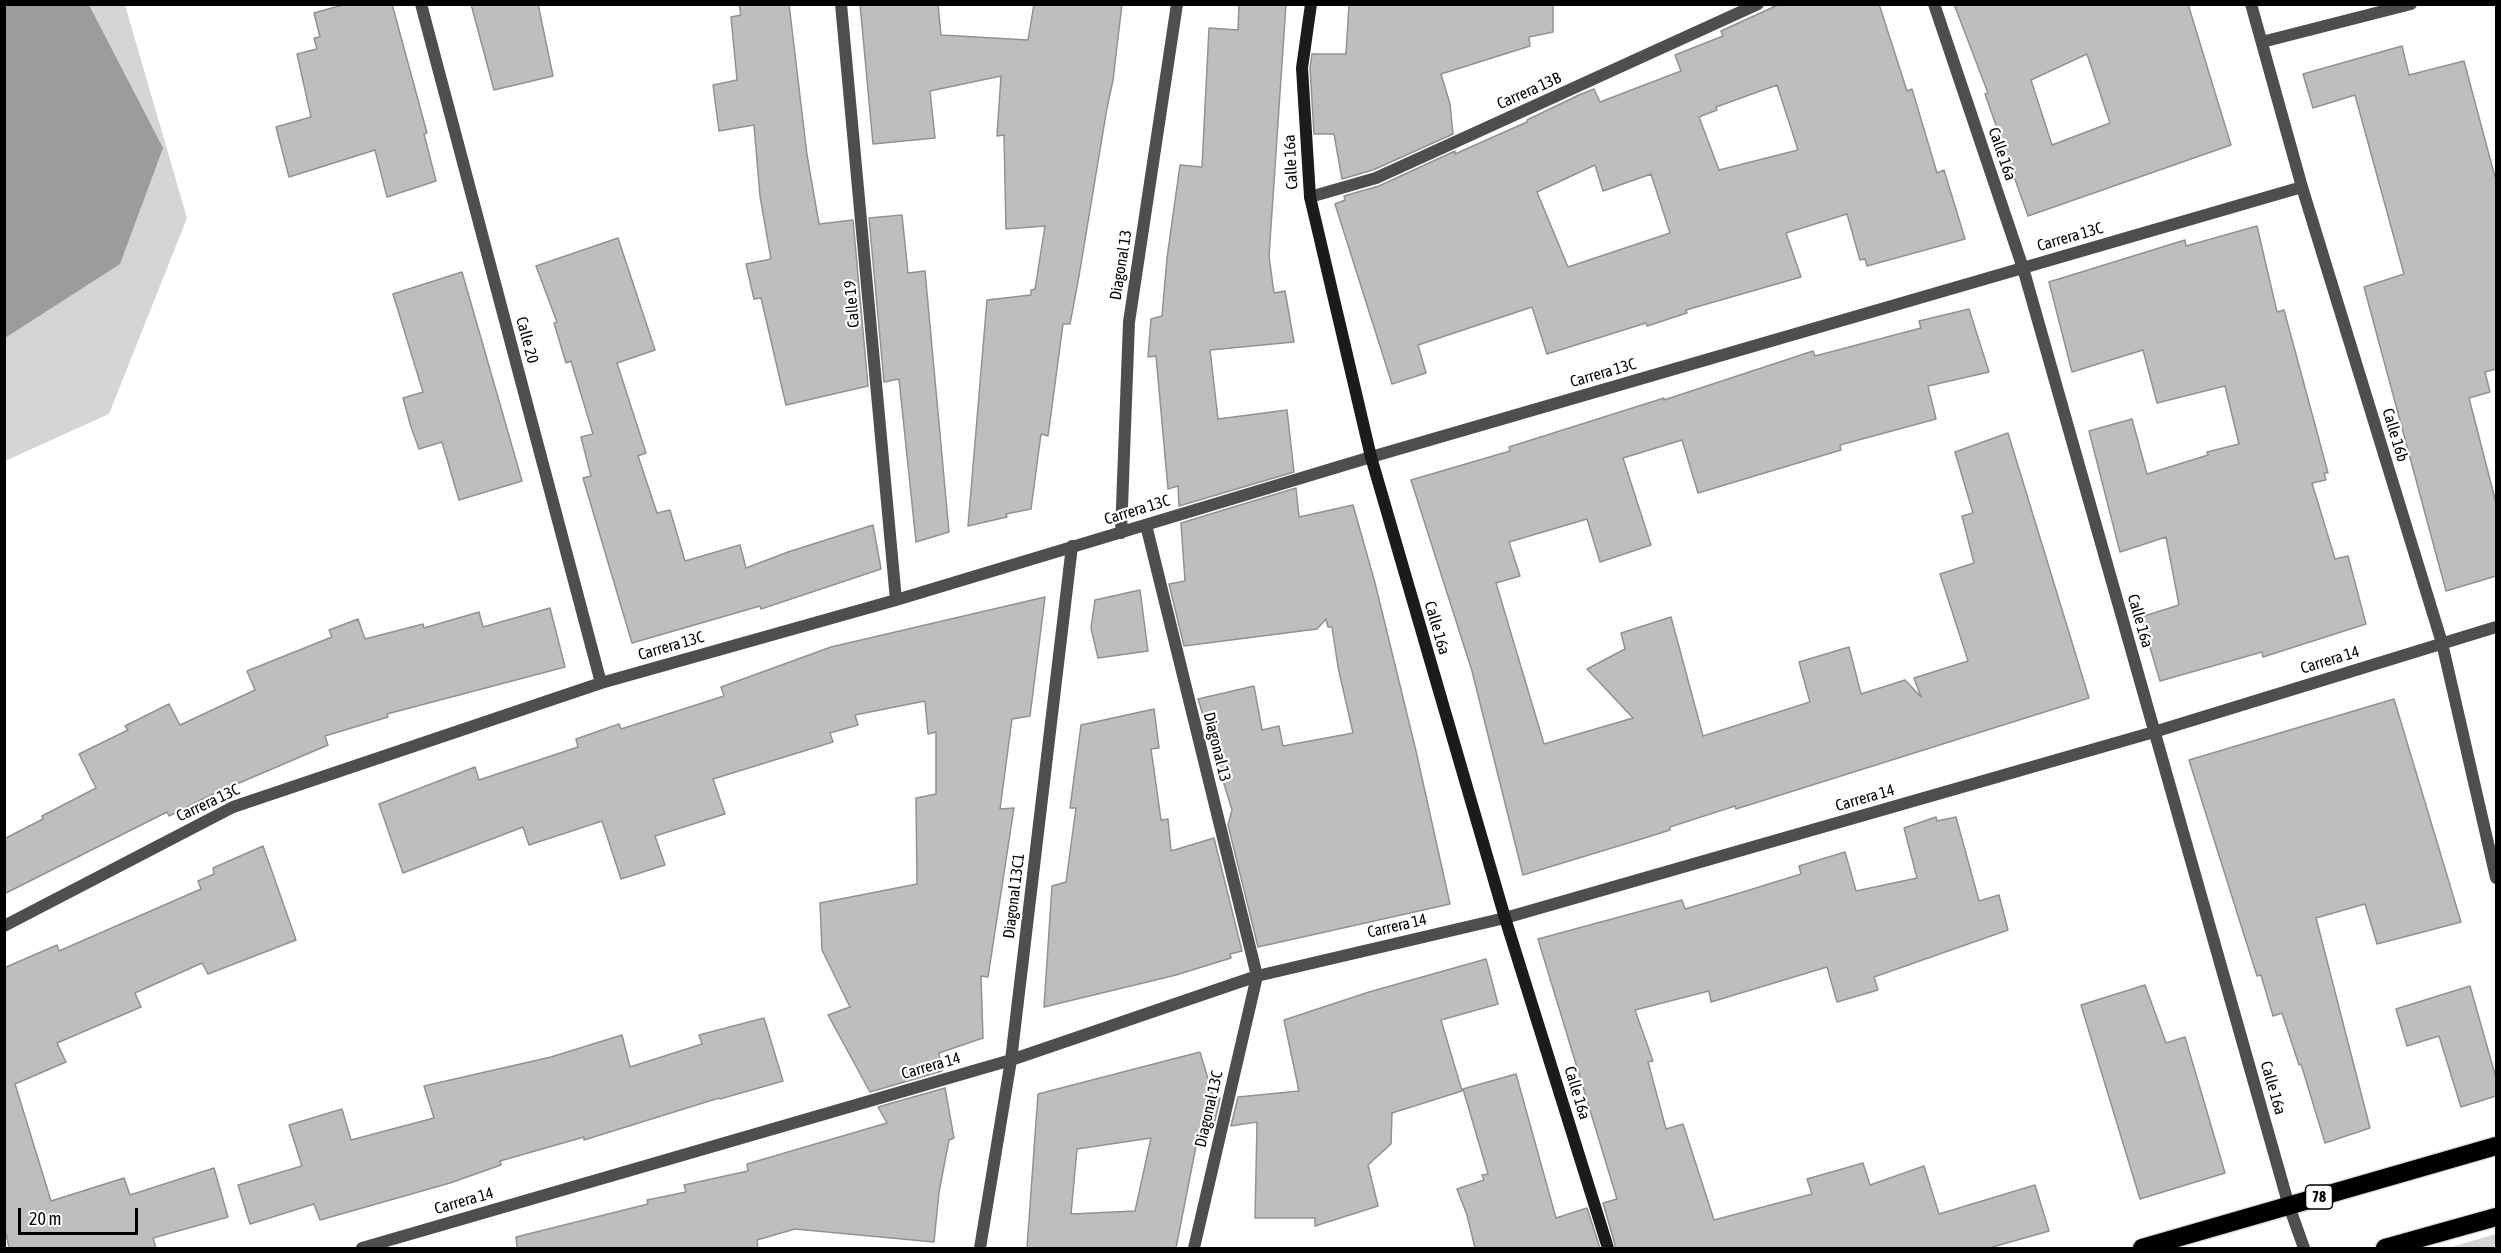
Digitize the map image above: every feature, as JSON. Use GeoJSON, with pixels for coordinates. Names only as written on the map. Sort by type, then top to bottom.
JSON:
{"type":"FeatureCollection","features":[{"type":"Feature","properties":{"kind":"highway","name":"78"},"geometry":{"type":"LineString","coordinates":[[2142,1248],[2496,1146]]}},
{"type":"Feature","properties":{"kind":"highway"},"geometry":{"type":"LineString","coordinates":[[2385,1248],[2496,1217]]}},
{"type":"Feature","properties":{"kind":"main road","name":"Calle 16a"},"geometry":{"type":"LineString","coordinates":[[1311,4],[1302,68],[1310,197],[1371,457],[1504,918],[1608,1248]]}},
{"type":"Feature","properties":{"kind":"street","name":"Calle 20"},"geometry":{"type":"LineString","coordinates":[[421,4],[601,683]]}},
{"type":"Feature","properties":{"kind":"street","name":"Calle 19"},"geometry":{"type":"LineString","coordinates":[[841,4],[896,600]]}},
{"type":"Feature","properties":{"kind":"street","name":"Diagonal 13"},"geometry":{"type":"LineString","coordinates":[[1121,533],[1129,322],[1177,4]]}},
{"type":"Feature","properties":{"kind":"street","name":"Carrera 13B"},"geometry":{"type":"LineString","coordinates":[[1310,197],[1376,178],[1758,4]]}},
{"type":"Feature","properties":{"kind":"street","name":"Calle 16a"},"geometry":{"type":"LineString","coordinates":[[1934,4],[2024,268],[2289,1206],[2304,1248]]}},
{"type":"Feature","properties":{"kind":"street","name":"Calle 16b"},"geometry":{"type":"LineString","coordinates":[[2251,4],[2302,187],[2442,643],[2496,878]]}},
{"type":"Feature","properties":{"kind":"street"},"geometry":{"type":"LineString","coordinates":[[2262,42],[2411,4]]}},
{"type":"Feature","properties":{"kind":"street","name":"Carrera 13C"},"geometry":{"type":"LineString","coordinates":[[4,926],[233,807],[601,683],[896,600],[1371,457],[2302,187]]}},
{"type":"Feature","properties":{"kind":"street","name":"Diagonal 13"},"geometry":{"type":"LineString","coordinates":[[1146,525],[1257,976]]}},
{"type":"Feature","properties":{"kind":"street","name":"Diagonal 13C1"},"geometry":{"type":"LineString","coordinates":[[980,1248],[1011,1060],[1072,546]]}},
{"type":"Feature","properties":{"kind":"street","name":"Carrera 14"},"geometry":{"type":"LineString","coordinates":[[362,1248],[1011,1060],[1257,976],[1504,918],[2154,732],[2496,627]]}},
{"type":"Feature","properties":{"kind":"street","name":"Diagonal 13C"},"geometry":{"type":"LineString","coordinates":[[1194,1248],[1257,976]]}},
{"type":"Feature","properties":{"kind":"shaded area"},"geometry":{"type":"Polygon","coordinates":[[[5,4],[89,5],[163,148],[120,264],[5,338],[5,4]]]}},
{"type":"Feature","properties":{"kind":"shaded area"},"geometry":{"type":"Polygon","coordinates":[[[4,5],[125,5],[187,218],[109,414],[5,461],[4,5]]]}},
{"type":"Feature","properties":{"kind":"shaded area"},"geometry":{"type":"Polygon","coordinates":[[[2496,1234],[2496,1248],[2448,1248],[2496,1234]]]}},
{"type":"Feature","properties":{"kind":"building"},"geometry":{"type":"Polygon","coordinates":[[[346,4],[392,4],[427,133],[424,134],[436,181],[387,197],[375,150],[289,177],[276,127],[311,117],[297,54],[317,49],[314,38],[320,37],[314,13],[346,4]]]}},
{"type":"Feature","properties":{"kind":"building"},"geometry":{"type":"Polygon","coordinates":[[[471,4],[538,4],[553,76],[494,90],[471,4]]]}},
{"type":"Feature","properties":{"kind":"building"},"geometry":{"type":"Polygon","coordinates":[[[739,4],[789,4],[807,155],[819,224],[853,220],[868,386],[786,405],[761,298],[754,299],[746,264],[771,259],[760,196],[754,125],[719,131],[713,85],[737,80],[731,17],[741,15],[739,4]]]}},
{"type":"Feature","properties":{"kind":"building"},"geometry":{"type":"Polygon","coordinates":[[[860,4],[938,4],[941,35],[1028,40],[1034,4],[1122,4],[1113,80],[1079,276],[1070,324],[1063,324],[1048,436],[1041,434],[1031,509],[1006,514],[1007,517],[968,526],[987,300],[1031,295],[1031,290],[1035,289],[1045,226],[1006,229],[1004,135],[997,136],[1001,76],[930,91],[935,138],[873,144],[860,4]]]}},
{"type":"Feature","properties":{"kind":"building"},"geometry":{"type":"Polygon","coordinates":[[[1239,4],[1286,4],[1269,256],[1274,293],[1285,291],[1294,342],[1210,350],[1218,419],[1287,410],[1294,472],[1179,506],[1178,486],[1168,489],[1156,356],[1148,357],[1151,319],[1162,316],[1167,258],[1180,165],[1202,167],[1209,28],[1238,30],[1239,4]]]}},
{"type":"Feature","properties":{"kind":"building"},"geometry":{"type":"Polygon","coordinates":[[[1349,4],[1553,4],[1553,32],[1529,37],[1530,46],[1441,74],[1450,104],[1453,134],[1373,170],[1342,179],[1334,134],[1314,134],[1310,68],[1312,54],[1346,54],[1349,4]]]}},
{"type":"Feature","properties":{"kind":"building"},"geometry":{"type":"Polygon","coordinates":[[[1780,4],[1879,4],[1907,91],[1912,89],[1937,173],[1944,170],[1965,239],[1867,266],[1865,259],[1860,260],[1847,214],[1786,233],[1801,277],[1686,310],[1687,313],[1647,326],[1646,323],[1547,354],[1532,307],[1418,345],[1426,373],[1392,384],[1335,204],[1345,200],[1344,196],[1379,186],[1455,151],[1455,154],[1594,89],[1600,102],[1681,71],[1675,55],[1723,36],[1721,31],[1780,4]],[[1777,85],[1716,107],[1717,110],[1699,117],[1719,170],[1798,150],[1777,85]],[[1595,165],[1537,192],[1568,267],[1670,233],[1651,174],[1603,191],[1595,165]]]}},
{"type":"Feature","properties":{"kind":"building"},"geometry":{"type":"Polygon","coordinates":[[[1954,4],[2188,4],[2231,145],[2028,216],[1985,94],[1988,93],[1954,4]],[[2087,54],[2031,80],[2052,145],[2110,123],[2087,54]]]}},
{"type":"Feature","properties":{"kind":"building"},"geometry":{"type":"Polygon","coordinates":[[[2402,46],[2409,75],[2464,61],[2496,181],[2496,369],[2485,372],[2490,392],[2469,398],[2496,503],[2496,576],[2446,591],[2364,287],[2404,274],[2355,95],[2313,108],[2303,74],[2402,46]]]}},
{"type":"Feature","properties":{"kind":"building"},"geometry":{"type":"Polygon","coordinates":[[[902,215],[908,273],[925,271],[949,532],[916,542],[899,379],[884,382],[869,218],[902,215]]]}},
{"type":"Feature","properties":{"kind":"building"},"geometry":{"type":"Polygon","coordinates":[[[2257,226],[2277,312],[2284,310],[2328,473],[2324,473],[2326,480],[2312,483],[2335,559],[2348,556],[2366,624],[2263,657],[2262,652],[2160,681],[2141,617],[2179,605],[2166,537],[2120,552],[2089,431],[2132,419],[2147,474],[2208,455],[2207,452],[2239,444],[2225,386],[2157,403],[2143,350],[2072,372],[2049,282],[2185,240],[2186,246],[2257,226]]]}},
{"type":"Feature","properties":{"kind":"building"},"geometry":{"type":"Polygon","coordinates":[[[618,238],[655,350],[617,363],[646,453],[638,456],[657,513],[670,510],[685,561],[740,545],[746,568],[873,525],[881,569],[761,609],[760,606],[632,643],[583,478],[591,476],[581,437],[593,434],[571,361],[566,363],[554,323],[557,322],[536,266],[618,238]]]}},
{"type":"Feature","properties":{"kind":"building"},"geometry":{"type":"Polygon","coordinates":[[[462,272],[522,481],[459,500],[442,442],[419,449],[411,427],[403,398],[423,392],[393,294],[462,272]]]}},
{"type":"Feature","properties":{"kind":"building"},"geometry":{"type":"Polygon","coordinates":[[[1969,309],[1989,372],[1928,386],[1936,419],[1840,445],[1841,450],[1698,493],[1682,440],[1623,458],[1651,545],[1600,562],[1587,519],[1509,542],[1520,576],[1496,583],[1544,744],[1633,718],[1587,669],[1625,649],[1621,633],[1671,617],[1703,736],[1810,702],[1799,662],[1849,647],[1861,694],[1905,680],[1921,697],[1914,678],[1968,661],[1940,574],[1974,563],[1962,516],[1973,513],[1955,452],[2008,433],[2089,698],[1736,809],[1735,806],[1670,827],[1670,830],[1523,875],[1472,671],[1411,480],[1510,451],[1509,447],[1664,398],[1664,400],[1813,351],[1815,356],[1921,328],[1919,321],[1969,309]]]}},
{"type":"Feature","properties":{"kind":"building"},"geometry":{"type":"Polygon","coordinates":[[[1296,488],[1299,517],[1353,505],[1375,583],[1416,751],[1450,904],[1258,947],[1228,825],[1232,810],[1198,699],[1254,686],[1262,730],[1279,726],[1283,746],[1353,733],[1338,667],[1332,627],[1328,627],[1326,619],[1317,629],[1184,646],[1169,584],[1185,581],[1181,523],[1296,488]]]}},
{"type":"Feature","properties":{"kind":"building"},"geometry":{"type":"Polygon","coordinates":[[[1140,590],[1148,651],[1098,658],[1091,628],[1095,600],[1140,590]]]}},
{"type":"Feature","properties":{"kind":"building"},"geometry":{"type":"Polygon","coordinates":[[[1045,597],[1030,716],[1012,719],[1000,809],[1014,808],[988,977],[981,976],[983,1038],[939,1053],[942,1071],[870,1092],[828,1015],[850,1007],[822,950],[820,903],[917,884],[916,798],[936,794],[936,732],[928,734],[925,701],[855,715],[858,725],[830,733],[833,742],[713,779],[725,814],[655,836],[665,865],[621,879],[602,821],[529,845],[523,827],[403,873],[379,804],[475,767],[479,780],[578,747],[576,739],[619,724],[621,729],[724,696],[721,687],[831,647],[1045,597]]]}},
{"type":"Feature","properties":{"kind":"building"},"geometry":{"type":"Polygon","coordinates":[[[550,608],[565,667],[387,714],[388,717],[325,736],[328,745],[211,795],[169,816],[167,812],[4,894],[4,839],[96,788],[79,754],[128,730],[125,726],[169,704],[180,725],[255,690],[247,671],[332,637],[329,630],[358,619],[365,639],[423,624],[424,628],[479,612],[483,627],[550,608]]]}},
{"type":"Feature","properties":{"kind":"building"},"geometry":{"type":"Polygon","coordinates":[[[2394,699],[2461,922],[2377,944],[2365,904],[2316,918],[2370,1128],[2325,1143],[2301,1064],[2299,1065],[2282,1013],[2273,1016],[2261,975],[2257,976],[2189,760],[2394,699]]]}},
{"type":"Feature","properties":{"kind":"building"},"geometry":{"type":"Polygon","coordinates":[[[1154,709],[1159,748],[1151,749],[1161,820],[1168,819],[1171,851],[1214,838],[1242,951],[1230,954],[1231,958],[1176,975],[1044,1007],[1052,886],[1066,882],[1076,808],[1070,808],[1081,725],[1154,709]]]}},
{"type":"Feature","properties":{"kind":"building"},"geometry":{"type":"Polygon","coordinates":[[[1936,817],[1937,821],[1956,817],[1979,901],[1999,895],[2008,930],[1874,977],[1878,990],[1837,1002],[1827,967],[1711,1002],[1709,991],[1635,1010],[1653,1061],[1648,1062],[1666,1129],[1683,1124],[1714,1220],[1812,1194],[1807,1179],[1863,1163],[1870,1185],[1924,1166],[1939,1214],[2035,1185],[2049,1231],[1989,1248],[1616,1248],[1603,1203],[1617,1199],[1538,939],[1682,900],[1685,909],[1801,874],[1799,866],[1845,852],[1856,891],[1917,878],[1904,828],[1936,817]]]}},
{"type":"Feature","properties":{"kind":"building"},"geometry":{"type":"Polygon","coordinates":[[[263,846],[296,940],[208,974],[202,963],[135,993],[141,1007],[57,1043],[66,1062],[15,1084],[51,1201],[124,1178],[130,1195],[214,1168],[228,1217],[153,1238],[156,1248],[9,1248],[4,1223],[4,968],[57,945],[59,951],[201,889],[198,881],[214,874],[213,868],[263,846]]]}},
{"type":"Feature","properties":{"kind":"building"},"geometry":{"type":"Polygon","coordinates":[[[1486,959],[1498,1004],[1441,1020],[1462,1091],[1392,1113],[1391,1144],[1368,1165],[1378,1206],[1315,1226],[1315,1218],[1255,1218],[1257,1122],[1231,1126],[1238,1097],[1299,1091],[1284,1020],[1369,992],[1486,959]]]}},
{"type":"Feature","properties":{"kind":"building"},"geometry":{"type":"Polygon","coordinates":[[[2145,985],[2166,1043],[2185,1037],[2225,1173],[2140,1199],[2081,1005],[2145,985]]]}},
{"type":"Feature","properties":{"kind":"building"},"geometry":{"type":"Polygon","coordinates":[[[2470,986],[2496,1078],[2496,1096],[2461,1107],[2439,1036],[2407,1046],[2396,1009],[2470,986]]]}},
{"type":"Feature","properties":{"kind":"building"},"geometry":{"type":"Polygon","coordinates":[[[764,1018],[783,1081],[719,1098],[584,1140],[584,1137],[500,1161],[501,1165],[450,1183],[320,1220],[314,1204],[250,1224],[238,1185],[302,1166],[289,1125],[342,1109],[351,1140],[434,1118],[424,1086],[551,1057],[622,1035],[630,1067],[702,1044],[699,1035],[764,1018]]]}},
{"type":"Feature","properties":{"kind":"building"},"geometry":{"type":"Polygon","coordinates":[[[1200,1052],[1214,1099],[1220,1098],[1213,1129],[1199,1131],[1176,1248],[1027,1248],[1038,1094],[1200,1052]],[[1151,1138],[1077,1149],[1071,1214],[1135,1211],[1151,1138]]]}},
{"type":"Feature","properties":{"kind":"building"},"geometry":{"type":"Polygon","coordinates":[[[1516,1074],[1556,1218],[1587,1208],[1600,1248],[1475,1248],[1467,1215],[1457,1189],[1484,1180],[1482,1175],[1488,1174],[1463,1089],[1516,1074]]]}},
{"type":"Feature","properties":{"kind":"building"},"geometry":{"type":"Polygon","coordinates":[[[945,1088],[954,1138],[949,1140],[939,1192],[934,1242],[795,1229],[757,1240],[758,1248],[517,1248],[516,1237],[648,1204],[647,1200],[686,1192],[684,1185],[748,1171],[747,1164],[887,1123],[878,1107],[945,1088]]]}}]}
